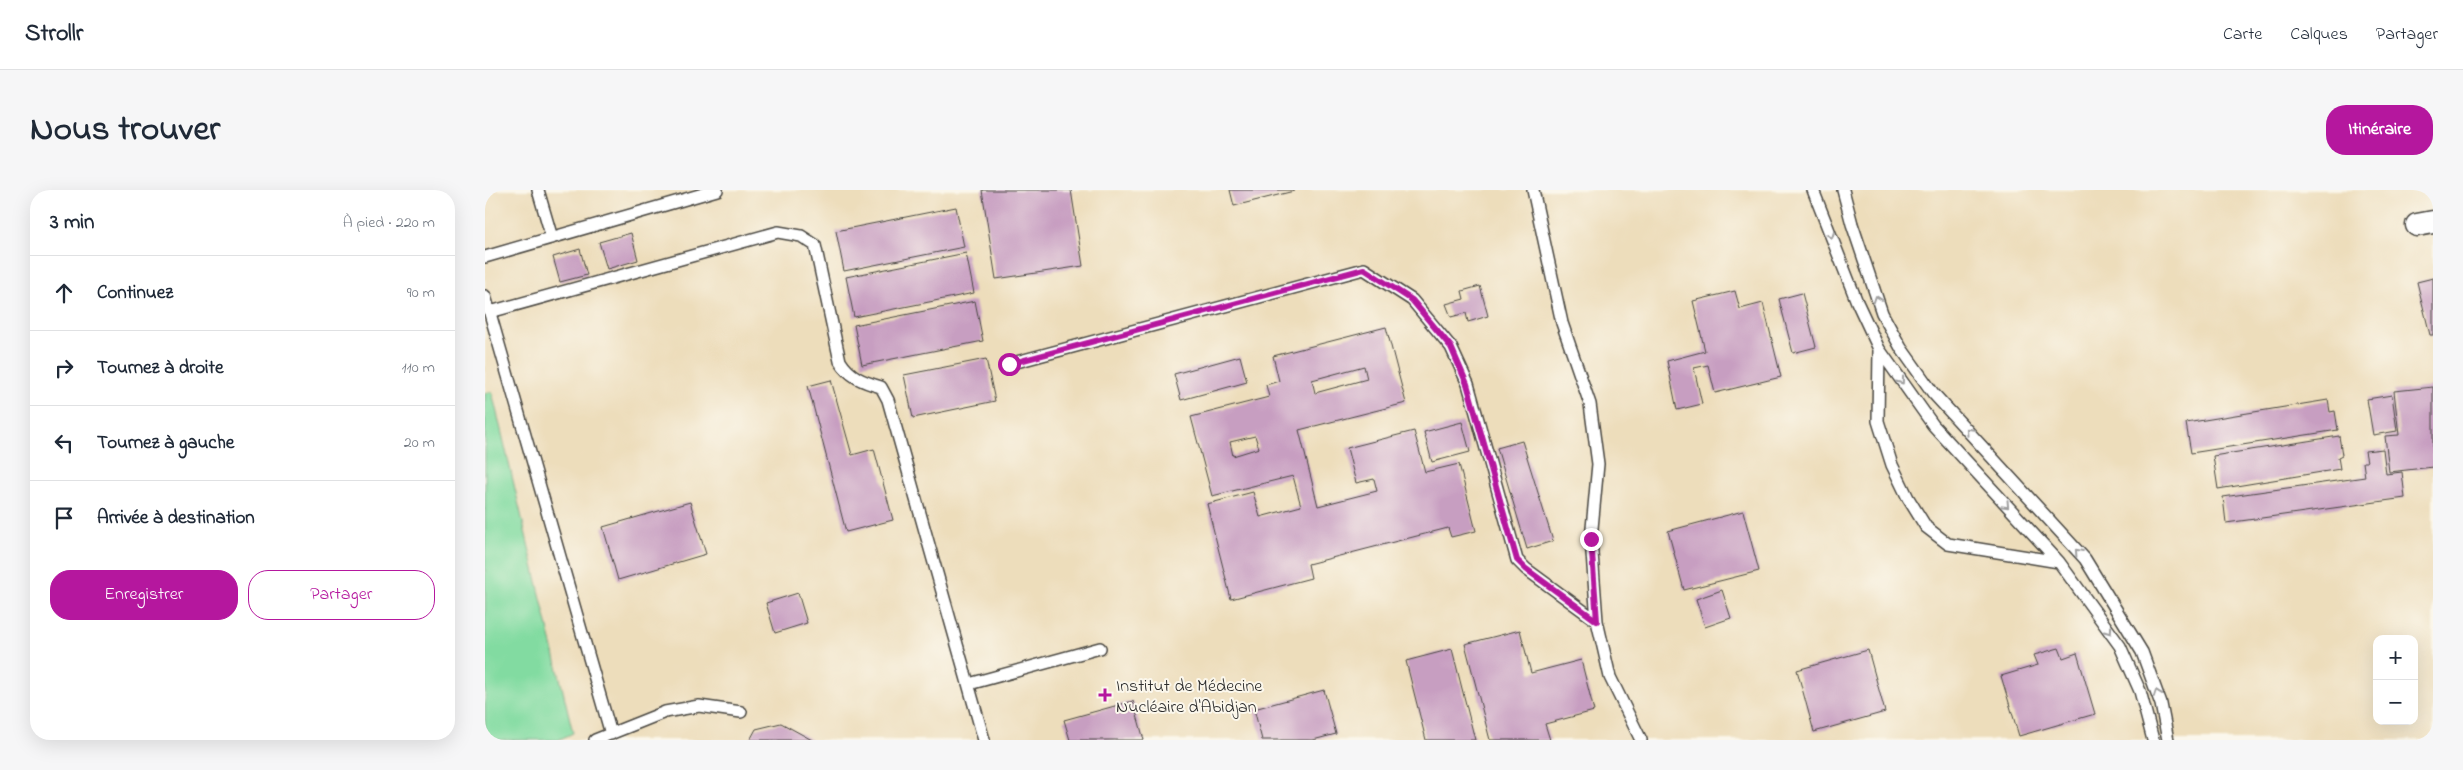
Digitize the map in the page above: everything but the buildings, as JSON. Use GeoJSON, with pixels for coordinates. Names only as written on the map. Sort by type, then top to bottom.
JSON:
{"type":"FeatureCollection","features":[{"type":"Feature","properties":{"kind":"lane"},"geometry":{"type":"LineString","coordinates":[[538,190],[552,238]]}},
{"type":"Feature","properties":{"kind":"lane"},"geometry":{"type":"LineString","coordinates":[[485,257],[717,190]]}},
{"type":"Feature","properties":{"kind":"lane"},"geometry":{"type":"LineString","coordinates":[[1533,190],[1562,322],[1590,404],[1598,464],[1591,539],[1597,621],[1610,677],[1641,740]]}},
{"type":"Feature","properties":{"kind":"lane"},"geometry":{"type":"LineString","coordinates":[[1813,190],[1857,302],[1879,349],[1933,425],[2059,562],[2120,646],[2140,691],[2153,740]]}},
{"type":"Feature","properties":{"kind":"lane"},"geometry":{"type":"LineString","coordinates":[[1843,190],[1852,224],[1882,312],[1901,348],[1933,393],[2085,560],[2142,652],[2161,704],[2168,740]]}},
{"type":"Feature","properties":{"kind":"lane"},"geometry":{"type":"LineString","coordinates":[[490,312],[778,232],[801,236],[815,245],[840,360],[848,374],[866,383],[881,387],[888,400],[984,740]]}},
{"type":"Feature","properties":{"kind":"lane"},"geometry":{"type":"LineString","coordinates":[[1009,364],[1364,269],[1412,300],[1451,347],[1467,384],[1517,560],[1526,569],[1597,621]]}},
{"type":"Feature","properties":{"kind":"lane"},"geometry":{"type":"LineString","coordinates":[[485,296],[611,734]]}},
{"type":"Feature","properties":{"kind":"lane"},"geometry":{"type":"LineString","coordinates":[[1879,349],[1878,421],[1892,465],[1908,498],[1926,527],[1948,544],[2059,562]]}},
{"type":"Feature","properties":{"kind":"lane"},"geometry":{"type":"LineString","coordinates":[[969,684],[1100,648]]}},
{"type":"Feature","properties":{"kind":"lane"},"geometry":{"type":"LineString","coordinates":[[595,740],[665,712],[699,706],[741,712]]}},
{"type":"Feature","properties":{"kind":"green space"},"geometry":{"type":"Polygon","coordinates":[[[492,392],[573,733],[558,740],[485,740],[485,393],[492,392]]]}},
{"type":"Feature","properties":{"kind":"place","name":"Institut de Médecine Nucléaire d'Abidjan"},"geometry":{"type":"Point","coordinates":[1105,695]}},
{"type":"Feature","properties":{"kind":"route"},"geometry":{"type":"LineString","coordinates":[[1009,364],[1364,269],[1412,300],[1451,347],[1467,384],[1517,560],[1526,569],[1597,621],[1591,539]]}}]}
